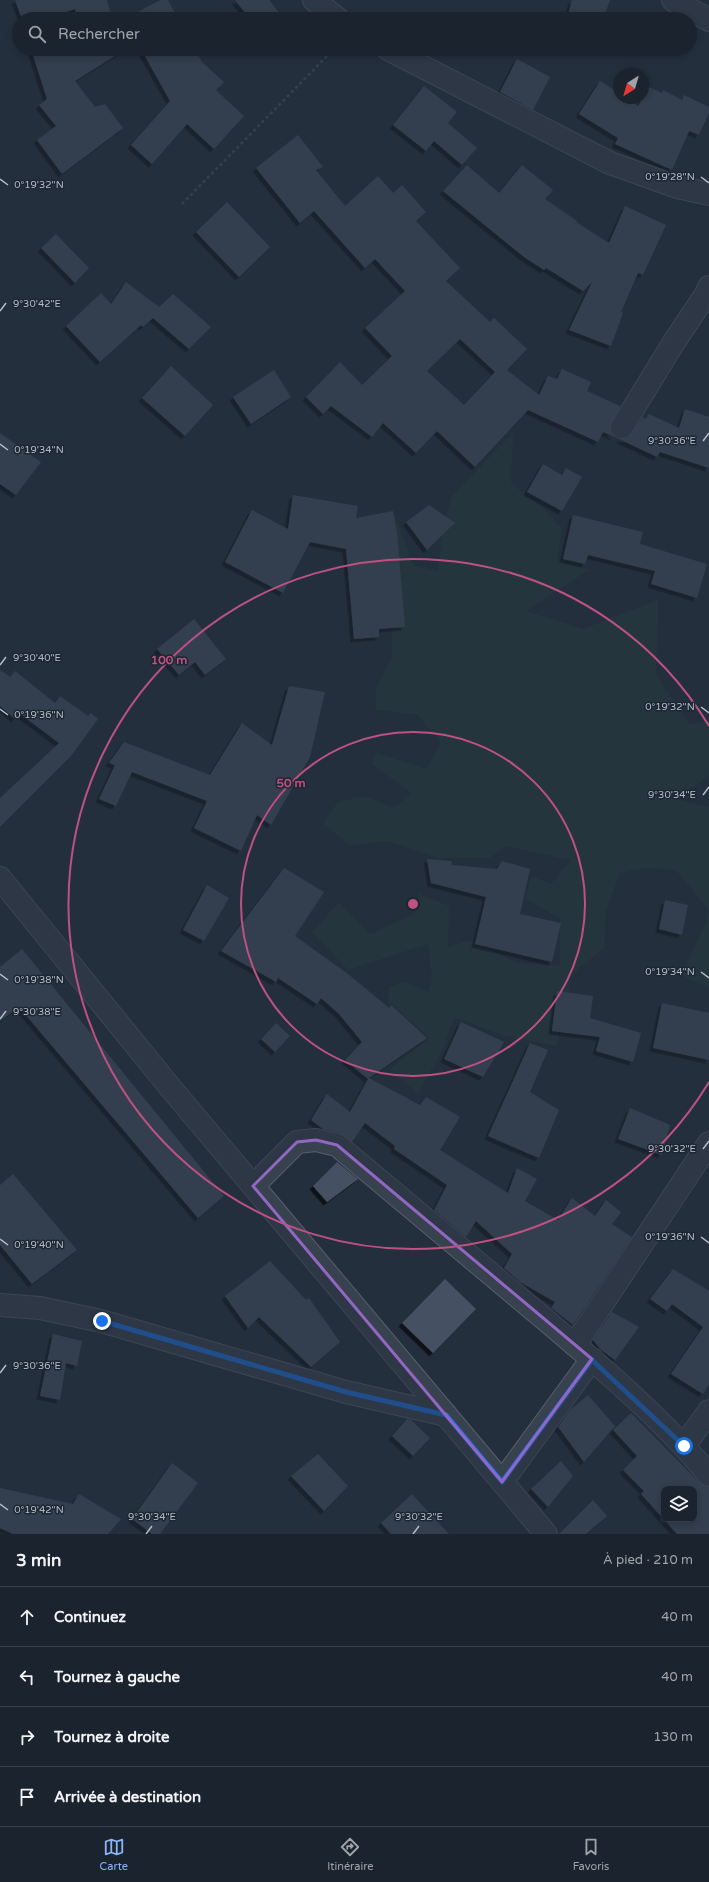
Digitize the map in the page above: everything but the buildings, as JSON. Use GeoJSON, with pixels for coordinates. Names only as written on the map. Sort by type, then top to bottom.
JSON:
{"type":"FeatureCollection","features":[{"type":"Feature","properties":{"kind":"street"},"geometry":{"type":"LineString","coordinates":[[314,0],[329,12]]}},
{"type":"Feature","properties":{"kind":"street"},"geometry":{"type":"LineString","coordinates":[[673,0],[695,12]]}},
{"type":"Feature","properties":{"kind":"street"},"geometry":{"type":"LineString","coordinates":[[697,13],[709,20]]}},
{"type":"Feature","properties":{"kind":"street"},"geometry":{"type":"LineString","coordinates":[[402,56],[610,163],[677,187],[709,194]]}},
{"type":"Feature","properties":{"kind":"street"},"geometry":{"type":"LineString","coordinates":[[622,427],[709,287]]}},
{"type":"Feature","properties":{"kind":"street"},"geometry":{"type":"LineString","coordinates":[[0,878],[169,1086],[546,1534]]}},
{"type":"Feature","properties":{"kind":"street"},"geometry":{"type":"LineString","coordinates":[[253,1186],[297,1142],[316,1140],[337,1145],[592,1360],[684,1446],[709,1475]]}},
{"type":"Feature","properties":{"kind":"street"},"geometry":{"type":"LineString","coordinates":[[575,1345],[709,1143]]}},
{"type":"Feature","properties":{"kind":"street"},"geometry":{"type":"LineString","coordinates":[[0,1305],[40,1308],[102,1321],[346,1392],[446,1415]]}},
{"type":"Feature","properties":{"kind":"street"},"geometry":{"type":"LineString","coordinates":[[502,1482],[592,1360]]}},
{"type":"Feature","properties":{"kind":"street"},"geometry":{"type":"LineString","coordinates":[[684,1446],[709,1411]]}},
{"type":"Feature","properties":{"kind":"path"},"geometry":{"type":"LineString","coordinates":[[182,204],[327,56]]}},
{"type":"Feature","properties":{"kind":"highlighted area"},"geometry":{"type":"Polygon","coordinates":[[[316,1140],[337,1145],[592,1359],[502,1482],[253,1186],[297,1142],[316,1140]]]}},
{"type":"Feature","properties":{"kind":"green space"},"geometry":{"type":"Polygon","coordinates":[[[513,433],[511,483],[544,509],[562,529],[557,560],[589,570],[526,611],[583,629],[658,600],[656,675],[689,724],[709,721],[709,775],[677,799],[709,807],[709,910],[676,870],[646,868],[620,873],[606,911],[604,948],[572,974],[557,1046],[505,1036],[454,1017],[443,1049],[418,1094],[390,1069],[430,1038],[389,1002],[389,987],[404,982],[429,992],[432,976],[428,944],[348,970],[312,932],[339,902],[370,934],[414,914],[419,894],[449,906],[448,947],[470,940],[517,963],[560,966],[560,918],[526,899],[531,876],[551,884],[571,860],[506,846],[489,858],[439,858],[387,841],[350,846],[323,823],[338,802],[365,796],[394,808],[412,793],[372,764],[376,753],[426,769],[441,743],[417,714],[376,710],[376,689],[392,657],[391,569],[393,511],[413,565],[438,571],[442,532],[452,496],[513,433]]]}},
{"type":"Feature","properties":{"kind":"green space"},"geometry":{"type":"Polygon","coordinates":[[[709,914],[709,988],[682,976],[709,914]]]}},
{"type":"Feature","properties":{"kind":"route"},"geometry":{"type":"LineString","coordinates":[[102,1321],[346,1392],[446,1415],[502,1482],[592,1360],[684,1446]]}}]}
